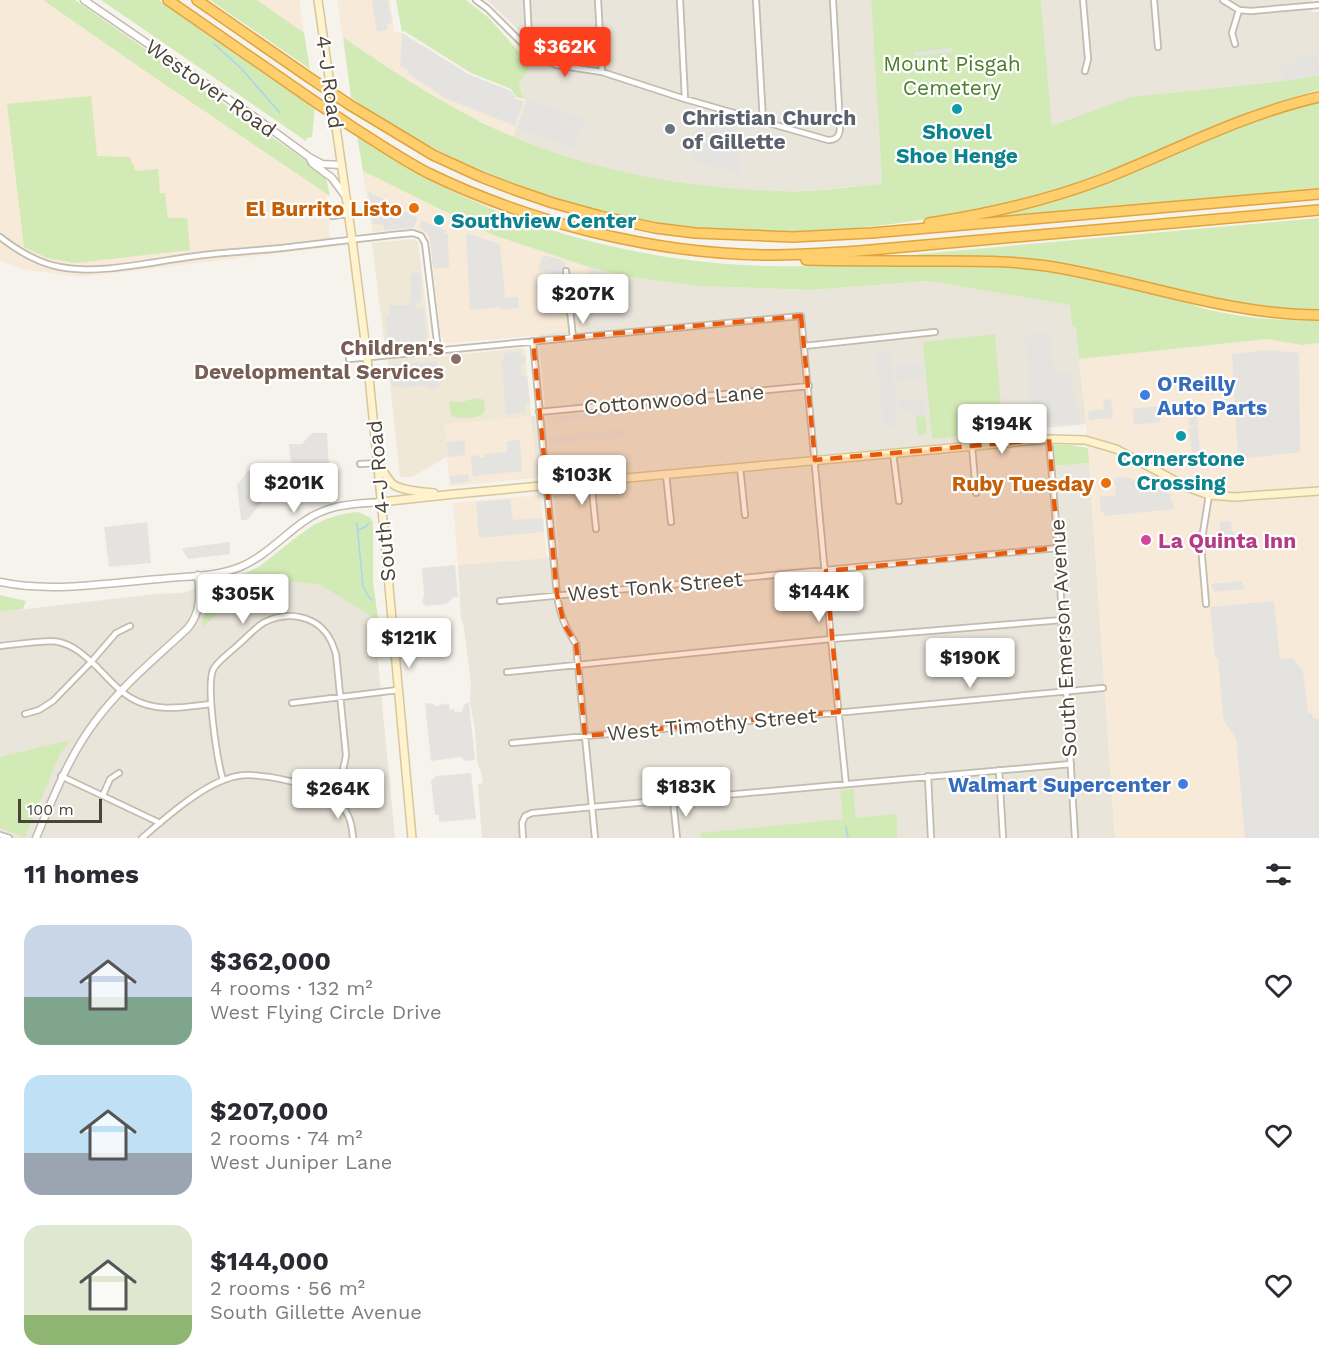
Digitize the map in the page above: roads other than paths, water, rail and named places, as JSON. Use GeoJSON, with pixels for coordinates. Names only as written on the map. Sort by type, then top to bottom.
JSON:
{"type":"FeatureCollection","features":[{"type":"Feature","properties":{"kind":"highway"},"geometry":{"type":"LineString","coordinates":[[168,0],[354,128],[427,172],[479,195],[579,229],[711,257],[766,260],[991,261],[1046,266],[1102,276],[1221,305],[1276,313],[1319,315]]}},
{"type":"Feature","properties":{"kind":"highway"},"geometry":{"type":"LineString","coordinates":[[197,0],[350,105],[433,155],[481,177],[554,203],[655,228],[694,233],[793,237],[871,233],[1319,194]]}},
{"type":"Feature","properties":{"kind":"highway"},"geometry":{"type":"LineString","coordinates":[[766,236],[913,225],[1018,205],[1104,178],[1268,111],[1319,97]]}},
{"type":"Feature","properties":{"kind":"highway"},"geometry":{"type":"LineString","coordinates":[[643,243],[720,253],[805,255],[1319,210]]}},
{"type":"Feature","properties":{"kind":"main road","name":"4-J Road"},"geometry":{"type":"LineString","coordinates":[[318,0],[342,165]]}},
{"type":"Feature","properties":{"kind":"main road","name":"South 4-J Road"},"geometry":{"type":"LineString","coordinates":[[342,165],[367,357],[412,838]]}},
{"type":"Feature","properties":{"kind":"main road"},"geometry":{"type":"LineString","coordinates":[[381,502],[1049,439],[1085,440],[1109,447],[1187,487],[1209,495],[1235,497],[1319,491]]}},
{"type":"Feature","properties":{"kind":"main road"},"geometry":{"type":"LineString","coordinates":[[378,463],[392,484],[396,486],[446,495]]}},
{"type":"Feature","properties":{"kind":"street","name":"Westover Road"},"geometry":{"type":"LineString","coordinates":[[84,0],[254,116],[309,157],[322,164],[342,165]]}},
{"type":"Feature","properties":{"kind":"street"},"geometry":{"type":"LineString","coordinates":[[476,0],[524,45],[556,65],[602,72],[685,99],[834,140],[840,132],[840,126],[833,0]]}},
{"type":"Feature","properties":{"kind":"street"},"geometry":{"type":"LineString","coordinates":[[524,45],[529,38],[527,0]]}},
{"type":"Feature","properties":{"kind":"street"},"geometry":{"type":"LineString","coordinates":[[598,0],[602,72]]}},
{"type":"Feature","properties":{"kind":"street"},"geometry":{"type":"LineString","coordinates":[[680,0],[685,99]]}},
{"type":"Feature","properties":{"kind":"street"},"geometry":{"type":"LineString","coordinates":[[756,0],[763,121]]}},
{"type":"Feature","properties":{"kind":"street"},"geometry":{"type":"LineString","coordinates":[[1083,0],[1088,59],[1085,71]]}},
{"type":"Feature","properties":{"kind":"street"},"geometry":{"type":"LineString","coordinates":[[1154,0],[1158,47]]}},
{"type":"Feature","properties":{"kind":"street"},"geometry":{"type":"LineString","coordinates":[[1223,0],[1239,10],[1259,11],[1317,4]]}},
{"type":"Feature","properties":{"kind":"street"},"geometry":{"type":"LineString","coordinates":[[1235,44],[1232,33],[1239,10]]}},
{"type":"Feature","properties":{"kind":"street"},"geometry":{"type":"LineString","coordinates":[[309,157],[312,163],[332,178],[346,197]]}},
{"type":"Feature","properties":{"kind":"street"},"geometry":{"type":"LineString","coordinates":[[332,216],[348,214]]}},
{"type":"Feature","properties":{"kind":"street"},"geometry":{"type":"LineString","coordinates":[[0,237],[32,259],[60,267],[83,269],[413,233],[421,236],[425,243],[438,350]]}},
{"type":"Feature","properties":{"kind":"street"},"geometry":{"type":"LineString","coordinates":[[566,271],[573,338]]}},
{"type":"Feature","properties":{"kind":"street"},"geometry":{"type":"LineString","coordinates":[[349,359],[801,316],[846,784]]}},
{"type":"Feature","properties":{"kind":"street"},"geometry":{"type":"LineString","coordinates":[[804,346],[935,333]]}},
{"type":"Feature","properties":{"kind":"street"},"geometry":{"type":"LineString","coordinates":[[533,341],[557,595],[562,618],[576,644],[595,838]]}},
{"type":"Feature","properties":{"kind":"street","name":"Cottonwood Lane"},"geometry":{"type":"LineString","coordinates":[[539,412],[808,386]]}},
{"type":"Feature","properties":{"kind":"street","name":"South Emerson Avenue"},"geometry":{"type":"LineString","coordinates":[[1049,439],[1058,548],[1075,838]]}},
{"type":"Feature","properties":{"kind":"street"},"geometry":{"type":"LineString","coordinates":[[972,446],[976,493]]}},
{"type":"Feature","properties":{"kind":"street"},"geometry":{"type":"LineString","coordinates":[[893,453],[898,501]]}},
{"type":"Feature","properties":{"kind":"street"},"geometry":{"type":"LineString","coordinates":[[360,464],[378,463]]}},
{"type":"Feature","properties":{"kind":"street"},"geometry":{"type":"LineString","coordinates":[[740,467],[745,515]]}},
{"type":"Feature","properties":{"kind":"street"},"geometry":{"type":"LineString","coordinates":[[666,474],[671,522]]}},
{"type":"Feature","properties":{"kind":"street"},"geometry":{"type":"LineString","coordinates":[[591,481],[596,529]]}},
{"type":"Feature","properties":{"kind":"street"},"geometry":{"type":"LineString","coordinates":[[1206,604],[1201,545],[1209,495]]}},
{"type":"Feature","properties":{"kind":"street"},"geometry":{"type":"LineString","coordinates":[[0,582],[54,587],[226,572],[241,567],[268,550],[305,520],[321,512],[337,506],[381,502]]}},
{"type":"Feature","properties":{"kind":"street","name":"West Tonk Street"},"geometry":{"type":"LineString","coordinates":[[500,601],[1058,548]]}},
{"type":"Feature","properties":{"kind":"street"},"geometry":{"type":"LineString","coordinates":[[36,838],[62,776],[94,722],[121,690],[194,621],[200,603],[198,575]]}},
{"type":"Feature","properties":{"kind":"street"},"geometry":{"type":"LineString","coordinates":[[223,780],[211,704],[210,682],[213,668],[262,624],[278,616],[293,615],[307,618],[320,626],[330,639],[336,654],[346,755],[345,765],[333,796]]}},
{"type":"Feature","properties":{"kind":"street"},"geometry":{"type":"LineString","coordinates":[[507,672],[831,639],[1062,620]]}},
{"type":"Feature","properties":{"kind":"street"},"geometry":{"type":"LineString","coordinates":[[25,714],[39,710],[53,701],[116,633],[130,626]]}},
{"type":"Feature","properties":{"kind":"street"},"geometry":{"type":"LineString","coordinates":[[0,646],[56,640],[82,652],[130,698],[146,705],[172,708],[211,704]]}},
{"type":"Feature","properties":{"kind":"street","name":"West Timothy Street"},"geometry":{"type":"LineString","coordinates":[[512,743],[1103,688]]}},
{"type":"Feature","properties":{"kind":"street"},"geometry":{"type":"LineString","coordinates":[[292,703],[398,690]]}},
{"type":"Feature","properties":{"kind":"street"},"geometry":{"type":"LineString","coordinates":[[523,838],[522,823],[525,816],[532,813],[1071,764]]}},
{"type":"Feature","properties":{"kind":"street"},"geometry":{"type":"LineString","coordinates":[[999,770],[1003,838]]}},
{"type":"Feature","properties":{"kind":"street"},"geometry":{"type":"LineString","coordinates":[[103,795],[110,779],[119,773]]}},
{"type":"Feature","properties":{"kind":"street"},"geometry":{"type":"LineString","coordinates":[[142,838],[200,792],[223,780],[240,775],[261,776],[317,788],[333,796],[347,813],[352,824],[353,838]]}},
{"type":"Feature","properties":{"kind":"street"},"geometry":{"type":"LineString","coordinates":[[62,776],[160,823]]}},
{"type":"Feature","properties":{"kind":"street"},"geometry":{"type":"LineString","coordinates":[[928,776],[932,838]]}},
{"type":"Feature","properties":{"kind":"street"},"geometry":{"type":"LineString","coordinates":[[673,800],[677,838]]}},
{"type":"Feature","properties":{"kind":"street"},"geometry":{"type":"LineString","coordinates":[[0,835],[9,838]]}},
{"type":"Feature","properties":{"kind":"waterway"},"geometry":{"type":"LineString","coordinates":[[214,44],[241,68],[280,113]]}},
{"type":"Feature","properties":{"kind":"waterway"},"geometry":{"type":"LineString","coordinates":[[357,523],[363,587]]}},
{"type":"Feature","properties":{"kind":"waterway"},"geometry":{"type":"LineString","coordinates":[[358,530],[369,523]]}},
{"type":"Feature","properties":{"kind":"waterway"},"geometry":{"type":"LineString","coordinates":[[364,588],[372,600]]}},
{"type":"Feature","properties":{"kind":"waterway"},"geometry":{"type":"LineString","coordinates":[[846,827],[848,838]]}},
{"type":"Feature","properties":{"kind":"place","name":"Shovel Shoe Henge"},"geometry":{"type":"Point","coordinates":[957,109]}},
{"type":"Feature","properties":{"kind":"place","name":"Christian Church of Gillette"},"geometry":{"type":"Point","coordinates":[670,129]}},
{"type":"Feature","properties":{"kind":"place","name":"El Burrito Listo"},"geometry":{"type":"Point","coordinates":[414,208]}},
{"type":"Feature","properties":{"kind":"place","name":"Southview Center"},"geometry":{"type":"Point","coordinates":[439,220]}},
{"type":"Feature","properties":{"kind":"place","name":"Children's Developmental Services"},"geometry":{"type":"Point","coordinates":[456,359]}},
{"type":"Feature","properties":{"kind":"place","name":"O'Reilly Auto Parts"},"geometry":{"type":"Point","coordinates":[1145,395]}},
{"type":"Feature","properties":{"kind":"place","name":"Cornerstone Crossing"},"geometry":{"type":"Point","coordinates":[1181,436]}},
{"type":"Feature","properties":{"kind":"place","name":"Ruby Tuesday"},"geometry":{"type":"Point","coordinates":[1106,483]}},
{"type":"Feature","properties":{"kind":"place","name":"La Quinta Inn"},"geometry":{"type":"Point","coordinates":[1146,540]}},
{"type":"Feature","properties":{"kind":"place","name":"Walmart Supercenter"},"geometry":{"type":"Point","coordinates":[1183,784]}},
{"type":"Feature","properties":{"kind":"park label","name":"Mount Pisgah Cemetery"},"geometry":{"type":"Point","coordinates":[952,75]}}]}
